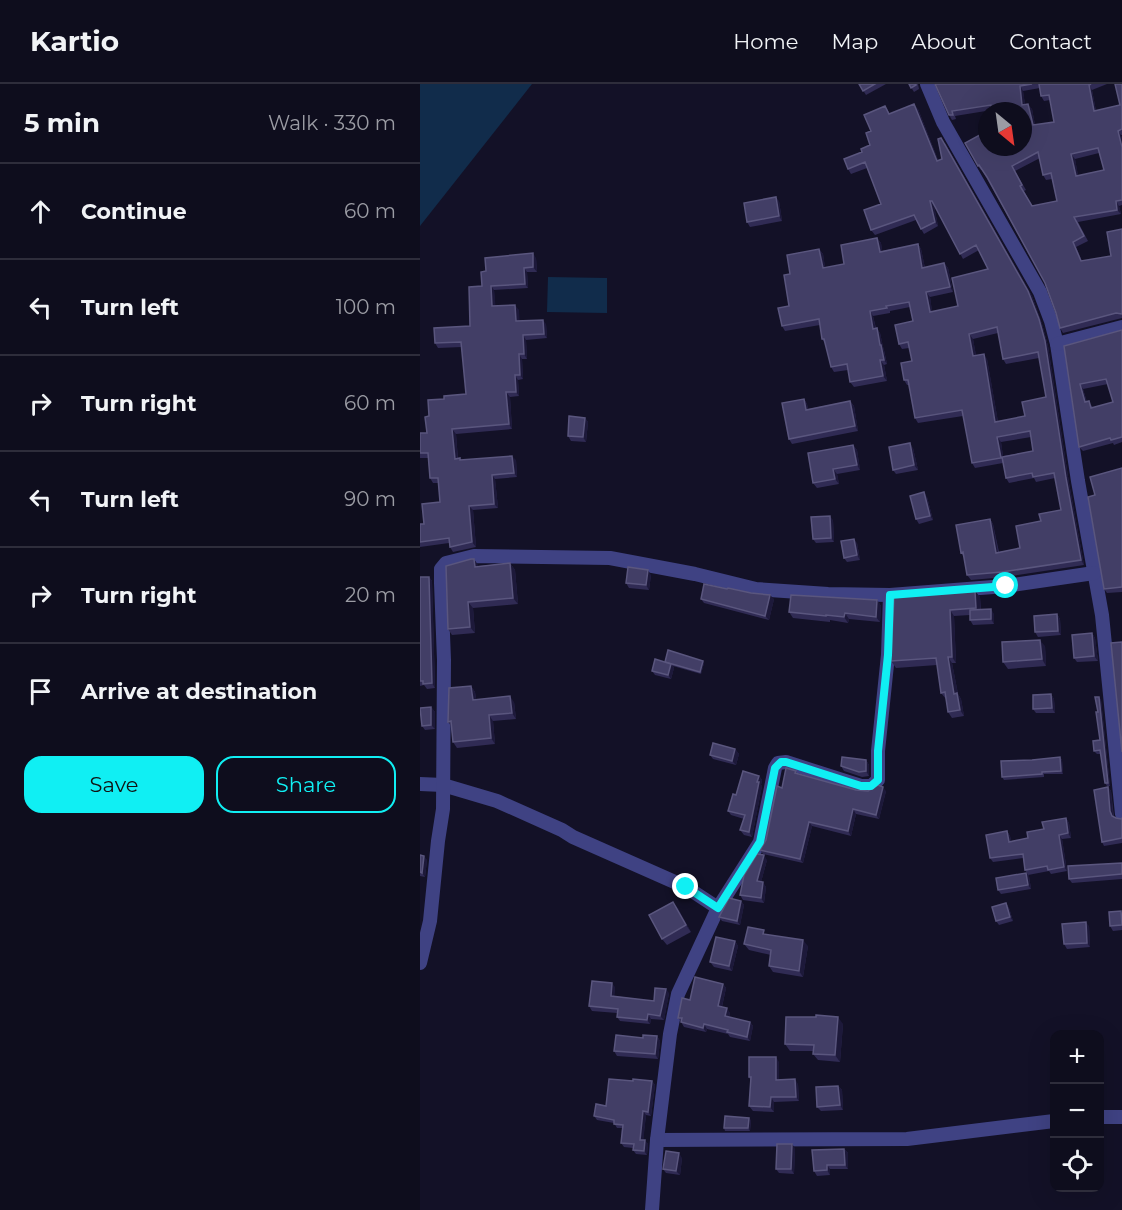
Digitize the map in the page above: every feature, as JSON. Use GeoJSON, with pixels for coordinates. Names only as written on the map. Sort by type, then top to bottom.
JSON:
{"type":"FeatureCollection","features":[{"type":"Feature","properties":{"kind":"street"},"geometry":{"type":"LineString","coordinates":[[927,84],[943,122],[1040,292],[1051,321],[1057,344],[1102,615],[1122,814]]}},
{"type":"Feature","properties":{"kind":"street"},"geometry":{"type":"LineString","coordinates":[[1057,344],[1122,327]]}},
{"type":"Feature","properties":{"kind":"street"},"geometry":{"type":"LineString","coordinates":[[420,963],[430,921],[443,808],[444,660],[441,569],[446,563],[474,556],[610,558],[756,589],[890,595],[1006,586],[1094,573]]}},
{"type":"Feature","properties":{"kind":"street"},"geometry":{"type":"LineString","coordinates":[[652,1210],[657,1140],[670,1034],[678,994],[718,908],[760,842],[775,768],[778,764],[786,762],[861,786],[871,786],[878,780],[878,751],[888,655],[890,595]]}},
{"type":"Feature","properties":{"kind":"street"},"geometry":{"type":"LineString","coordinates":[[420,784],[442,785],[497,801],[686,887],[718,908]]}},
{"type":"Feature","properties":{"kind":"street"},"geometry":{"type":"LineString","coordinates":[[1104,1118],[1122,1117]]}},
{"type":"Feature","properties":{"kind":"street"},"geometry":{"type":"LineString","coordinates":[[657,1140],[907,1139],[1050,1121]]}},
{"type":"Feature","properties":{"kind":"water"},"geometry":{"type":"Polygon","coordinates":[[[420,84],[532,84],[420,226],[420,84]]]}},
{"type":"Feature","properties":{"kind":"water"},"geometry":{"type":"Polygon","coordinates":[[[548,277],[607,278],[607,313],[547,312],[548,277]]]}},
{"type":"Feature","properties":{"kind":"building"},"geometry":{"type":"Polygon","coordinates":[[[859,84],[875,84],[863,91],[859,84]]]}},
{"type":"Feature","properties":{"kind":"building"},"geometry":{"type":"Polygon","coordinates":[[[935,84],[1032,84],[1020,86],[1022,102],[978,102],[978,107],[952,111],[953,115],[949,115],[935,84]]]}},
{"type":"Feature","properties":{"kind":"building"},"geometry":{"type":"Polygon","coordinates":[[[1039,84],[1091,84],[1089,85],[1094,111],[1120,105],[1115,84],[1122,84],[1122,129],[1118,131],[1122,147],[1122,200],[1116,201],[1117,210],[1074,217],[1084,236],[1073,242],[1081,261],[1111,256],[1107,232],[1122,229],[1122,314],[1116,313],[1060,328],[1045,283],[987,177],[965,143],[978,136],[978,156],[1031,156],[1012,166],[1022,185],[1020,186],[1032,206],[1057,201],[1051,173],[1043,175],[1038,152],[1032,155],[1032,121],[1033,125],[1054,122],[1049,95],[1041,96],[1039,84]],[[1098,148],[1071,154],[1076,176],[1104,170],[1098,148]]]}},
{"type":"Feature","properties":{"kind":"building"},"geometry":{"type":"Polygon","coordinates":[[[914,104],[937,161],[942,159],[938,139],[941,138],[1028,291],[1045,341],[1081,560],[967,575],[956,525],[990,519],[996,553],[1020,548],[1016,526],[1041,521],[1039,514],[1061,510],[1054,473],[1033,477],[1032,473],[1006,478],[1002,457],[1033,451],[1030,431],[997,437],[1001,458],[972,463],[962,410],[915,418],[908,380],[904,380],[901,363],[912,361],[908,342],[899,344],[895,325],[913,321],[909,302],[870,311],[873,329],[877,328],[884,360],[880,360],[883,376],[850,382],[847,364],[831,367],[824,339],[822,339],[819,319],[782,326],[778,308],[789,306],[784,275],[790,274],[787,255],[819,249],[823,268],[844,264],[841,245],[877,238],[880,252],[918,244],[922,268],[944,263],[950,287],[926,292],[930,312],[958,306],[952,278],[988,269],[976,245],[960,254],[932,201],[930,201],[935,222],[921,229],[914,215],[871,230],[864,210],[881,204],[865,162],[848,169],[844,159],[862,152],[861,149],[870,145],[866,133],[871,131],[864,115],[885,106],[889,114],[914,104]],[[997,327],[969,334],[973,356],[984,354],[995,422],[1025,416],[1022,402],[1046,397],[1038,352],[1003,359],[997,327]]]}},
{"type":"Feature","properties":{"kind":"building"},"geometry":{"type":"Polygon","coordinates":[[[776,197],[779,216],[747,222],[744,203],[776,197]]]}},
{"type":"Feature","properties":{"kind":"building"},"geometry":{"type":"Polygon","coordinates":[[[533,253],[533,267],[524,268],[525,284],[491,286],[492,306],[515,305],[516,321],[543,320],[544,334],[523,335],[524,354],[519,354],[520,375],[515,375],[516,392],[506,392],[509,424],[452,429],[455,459],[512,456],[514,473],[492,475],[494,504],[469,506],[472,542],[450,547],[449,538],[420,542],[420,524],[424,524],[422,504],[440,502],[438,478],[430,478],[428,453],[420,453],[420,433],[427,433],[425,417],[429,416],[428,400],[466,394],[461,342],[435,343],[434,328],[470,326],[469,287],[482,286],[481,272],[486,271],[485,258],[533,253]]]}},
{"type":"Feature","properties":{"kind":"building"},"geometry":{"type":"Polygon","coordinates":[[[1122,330],[1122,437],[1079,447],[1064,346],[1122,330]],[[1106,379],[1080,384],[1085,402],[1089,401],[1091,408],[1113,402],[1106,379]]]}},
{"type":"Feature","properties":{"kind":"building"},"geometry":{"type":"Polygon","coordinates":[[[804,399],[806,410],[850,401],[855,426],[789,439],[782,403],[804,399]]]}},
{"type":"Feature","properties":{"kind":"building"},"geometry":{"type":"Polygon","coordinates":[[[569,416],[585,418],[583,437],[568,436],[569,416]]]}},
{"type":"Feature","properties":{"kind":"building"},"geometry":{"type":"Polygon","coordinates":[[[910,443],[914,465],[893,470],[889,447],[910,443]]]}},
{"type":"Feature","properties":{"kind":"building"},"geometry":{"type":"Polygon","coordinates":[[[853,445],[857,465],[833,469],[835,479],[813,483],[808,453],[853,445]]]}},
{"type":"Feature","properties":{"kind":"building"},"geometry":{"type":"Polygon","coordinates":[[[1122,468],[1122,587],[1104,589],[1088,497],[1095,495],[1090,477],[1122,468]]]}},
{"type":"Feature","properties":{"kind":"building"},"geometry":{"type":"Polygon","coordinates":[[[924,492],[930,516],[916,519],[910,496],[924,492]]]}},
{"type":"Feature","properties":{"kind":"building"},"geometry":{"type":"Polygon","coordinates":[[[830,516],[831,538],[813,539],[811,517],[830,516]]]}},
{"type":"Feature","properties":{"kind":"building"},"geometry":{"type":"Polygon","coordinates":[[[854,539],[857,555],[844,558],[841,541],[854,539]]]}},
{"type":"Feature","properties":{"kind":"building"},"geometry":{"type":"Polygon","coordinates":[[[474,559],[475,567],[510,563],[513,598],[468,602],[470,627],[448,629],[446,566],[474,559]]]}},
{"type":"Feature","properties":{"kind":"building"},"geometry":{"type":"Polygon","coordinates":[[[628,567],[648,570],[646,585],[626,583],[628,567]]]}},
{"type":"Feature","properties":{"kind":"building"},"geometry":{"type":"Polygon","coordinates":[[[420,577],[429,577],[432,683],[423,684],[423,681],[420,681],[420,577]]]}},
{"type":"Feature","properties":{"kind":"building"},"geometry":{"type":"Polygon","coordinates":[[[704,584],[770,595],[765,616],[701,599],[704,584]]]}},
{"type":"Feature","properties":{"kind":"building"},"geometry":{"type":"Polygon","coordinates":[[[975,591],[976,608],[950,610],[952,657],[948,657],[954,694],[957,693],[960,710],[948,712],[945,692],[941,693],[936,658],[891,661],[894,597],[975,591]]]}},
{"type":"Feature","properties":{"kind":"building"},"geometry":{"type":"Polygon","coordinates":[[[791,595],[877,600],[876,617],[845,613],[844,617],[789,612],[791,595]]]}},
{"type":"Feature","properties":{"kind":"building"},"geometry":{"type":"Polygon","coordinates":[[[991,609],[991,619],[970,620],[970,610],[991,609]]]}},
{"type":"Feature","properties":{"kind":"building"},"geometry":{"type":"Polygon","coordinates":[[[1057,614],[1058,631],[1035,632],[1034,616],[1057,614]]]}},
{"type":"Feature","properties":{"kind":"building"},"geometry":{"type":"Polygon","coordinates":[[[1092,633],[1094,656],[1074,658],[1072,635],[1092,633]]]}},
{"type":"Feature","properties":{"kind":"building"},"geometry":{"type":"Polygon","coordinates":[[[1040,640],[1042,659],[1003,662],[1002,642],[1040,640]]]}},
{"type":"Feature","properties":{"kind":"building"},"geometry":{"type":"Polygon","coordinates":[[[1122,642],[1122,752],[1111,643],[1122,642]]]}},
{"type":"Feature","properties":{"kind":"building"},"geometry":{"type":"Polygon","coordinates":[[[668,650],[703,661],[700,672],[665,662],[668,650]]]}},
{"type":"Feature","properties":{"kind":"building"},"geometry":{"type":"Polygon","coordinates":[[[655,659],[671,664],[668,675],[652,671],[655,659]]]}},
{"type":"Feature","properties":{"kind":"building"},"geometry":{"type":"Polygon","coordinates":[[[471,686],[473,700],[510,696],[512,713],[489,715],[491,738],[453,742],[451,721],[448,722],[449,688],[471,686]]]}},
{"type":"Feature","properties":{"kind":"building"},"geometry":{"type":"Polygon","coordinates":[[[1051,694],[1052,708],[1033,709],[1033,695],[1051,694]]]}},
{"type":"Feature","properties":{"kind":"building"},"geometry":{"type":"Polygon","coordinates":[[[1095,697],[1099,697],[1108,783],[1105,783],[1100,750],[1094,751],[1093,741],[1100,740],[1095,697]]]}},
{"type":"Feature","properties":{"kind":"building"},"geometry":{"type":"Polygon","coordinates":[[[431,707],[431,725],[422,726],[420,708],[431,707]]]}},
{"type":"Feature","properties":{"kind":"building"},"geometry":{"type":"Polygon","coordinates":[[[713,743],[735,749],[732,761],[710,755],[713,743]]]}},
{"type":"Feature","properties":{"kind":"building"},"geometry":{"type":"Polygon","coordinates":[[[842,757],[866,760],[866,771],[859,772],[841,766],[842,757]]]}},
{"type":"Feature","properties":{"kind":"building"},"geometry":{"type":"Polygon","coordinates":[[[1060,757],[1061,771],[1002,777],[1001,761],[1060,757]]]}},
{"type":"Feature","properties":{"kind":"building"},"geometry":{"type":"Polygon","coordinates":[[[786,768],[796,771],[795,773],[856,790],[868,791],[878,785],[883,787],[876,815],[853,809],[848,831],[809,822],[800,859],[760,850],[766,840],[777,786],[782,788],[786,768]]]}},
{"type":"Feature","properties":{"kind":"building"},"geometry":{"type":"Polygon","coordinates":[[[743,771],[759,776],[749,832],[740,830],[745,815],[728,811],[733,794],[736,795],[743,771]]]}},
{"type":"Feature","properties":{"kind":"building"},"geometry":{"type":"Polygon","coordinates":[[[1108,787],[1112,816],[1122,818],[1122,838],[1102,842],[1094,790],[1108,787]]]}},
{"type":"Feature","properties":{"kind":"building"},"geometry":{"type":"Polygon","coordinates":[[[1066,818],[1068,833],[1059,835],[1064,867],[1048,870],[1047,866],[1025,870],[1023,854],[990,858],[986,835],[1007,831],[1009,842],[1028,838],[1027,832],[1044,829],[1042,822],[1066,818]]]}},
{"type":"Feature","properties":{"kind":"building"},"geometry":{"type":"Polygon","coordinates":[[[757,854],[764,855],[757,881],[763,882],[761,898],[740,895],[744,875],[757,854]]]}},
{"type":"Feature","properties":{"kind":"building"},"geometry":{"type":"Polygon","coordinates":[[[420,855],[424,856],[422,873],[420,872],[420,855]]]}},
{"type":"Feature","properties":{"kind":"building"},"geometry":{"type":"Polygon","coordinates":[[[1122,863],[1122,874],[1069,879],[1068,866],[1122,863]]]}},
{"type":"Feature","properties":{"kind":"building"},"geometry":{"type":"Polygon","coordinates":[[[1026,873],[1028,885],[998,890],[996,878],[1026,873]]]}},
{"type":"Feature","properties":{"kind":"building"},"geometry":{"type":"Polygon","coordinates":[[[729,898],[741,901],[737,921],[719,917],[729,898]]]}},
{"type":"Feature","properties":{"kind":"building"},"geometry":{"type":"Polygon","coordinates":[[[673,902],[686,925],[662,939],[649,915],[673,902]]]}},
{"type":"Feature","properties":{"kind":"building"},"geometry":{"type":"Polygon","coordinates":[[[1006,903],[1010,917],[996,921],[992,907],[1006,903]]]}},
{"type":"Feature","properties":{"kind":"building"},"geometry":{"type":"Polygon","coordinates":[[[1121,911],[1122,925],[1110,926],[1109,912],[1121,911]]]}},
{"type":"Feature","properties":{"kind":"building"},"geometry":{"type":"Polygon","coordinates":[[[1086,922],[1087,943],[1064,944],[1062,924],[1086,922]]]}},
{"type":"Feature","properties":{"kind":"building"},"geometry":{"type":"Polygon","coordinates":[[[748,927],[764,930],[763,934],[803,940],[799,971],[769,966],[771,950],[744,944],[748,927]]]}},
{"type":"Feature","properties":{"kind":"building"},"geometry":{"type":"Polygon","coordinates":[[[716,937],[735,941],[729,966],[710,962],[716,937]]]}},
{"type":"Feature","properties":{"kind":"building"},"geometry":{"type":"Polygon","coordinates":[[[695,977],[723,984],[718,1006],[727,1008],[725,1016],[750,1022],[747,1037],[704,1024],[703,1028],[681,1022],[682,1018],[678,1018],[682,998],[690,1000],[695,977]]]}},
{"type":"Feature","properties":{"kind":"building"},"geometry":{"type":"Polygon","coordinates":[[[592,981],[612,983],[611,996],[654,1001],[655,988],[666,989],[660,1016],[648,1014],[647,1020],[617,1017],[618,1009],[589,1006],[592,981]]]}},
{"type":"Feature","properties":{"kind":"building"},"geometry":{"type":"Polygon","coordinates":[[[816,1015],[838,1017],[835,1055],[813,1054],[814,1045],[785,1044],[786,1017],[816,1017],[816,1015]]]}},
{"type":"Feature","properties":{"kind":"building"},"geometry":{"type":"Polygon","coordinates":[[[616,1035],[643,1038],[643,1035],[657,1036],[655,1054],[614,1051],[616,1035]]]}},
{"type":"Feature","properties":{"kind":"building"},"geometry":{"type":"Polygon","coordinates":[[[749,1057],[776,1057],[776,1080],[795,1079],[796,1097],[771,1097],[770,1107],[749,1106],[751,1077],[749,1077],[749,1057]]]}},
{"type":"Feature","properties":{"kind":"building"},"geometry":{"type":"Polygon","coordinates":[[[609,1079],[652,1081],[648,1112],[643,1111],[640,1140],[645,1140],[644,1151],[633,1150],[634,1144],[621,1143],[623,1125],[614,1124],[614,1120],[594,1116],[596,1104],[606,1106],[609,1079]]]}},
{"type":"Feature","properties":{"kind":"building"},"geometry":{"type":"Polygon","coordinates":[[[838,1086],[840,1105],[817,1107],[816,1087],[838,1086]]]}},
{"type":"Feature","properties":{"kind":"building"},"geometry":{"type":"Polygon","coordinates":[[[725,1116],[749,1118],[748,1128],[724,1128],[725,1116]]]}},
{"type":"Feature","properties":{"kind":"building"},"geometry":{"type":"Polygon","coordinates":[[[777,1144],[792,1144],[791,1169],[776,1169],[777,1144]]]}},
{"type":"Feature","properties":{"kind":"building"},"geometry":{"type":"Polygon","coordinates":[[[844,1149],[845,1165],[827,1165],[827,1170],[814,1171],[812,1150],[844,1149]]]}},
{"type":"Feature","properties":{"kind":"building"},"geometry":{"type":"Polygon","coordinates":[[[666,1151],[679,1153],[676,1171],[663,1169],[666,1151]]]}},
{"type":"Feature","properties":{"kind":"route"},"geometry":{"type":"LineString","coordinates":[[686,887],[718,908],[760,842],[775,768],[781,762],[861,786],[871,786],[878,780],[878,751],[888,655],[890,595],[1006,586]]}}]}
